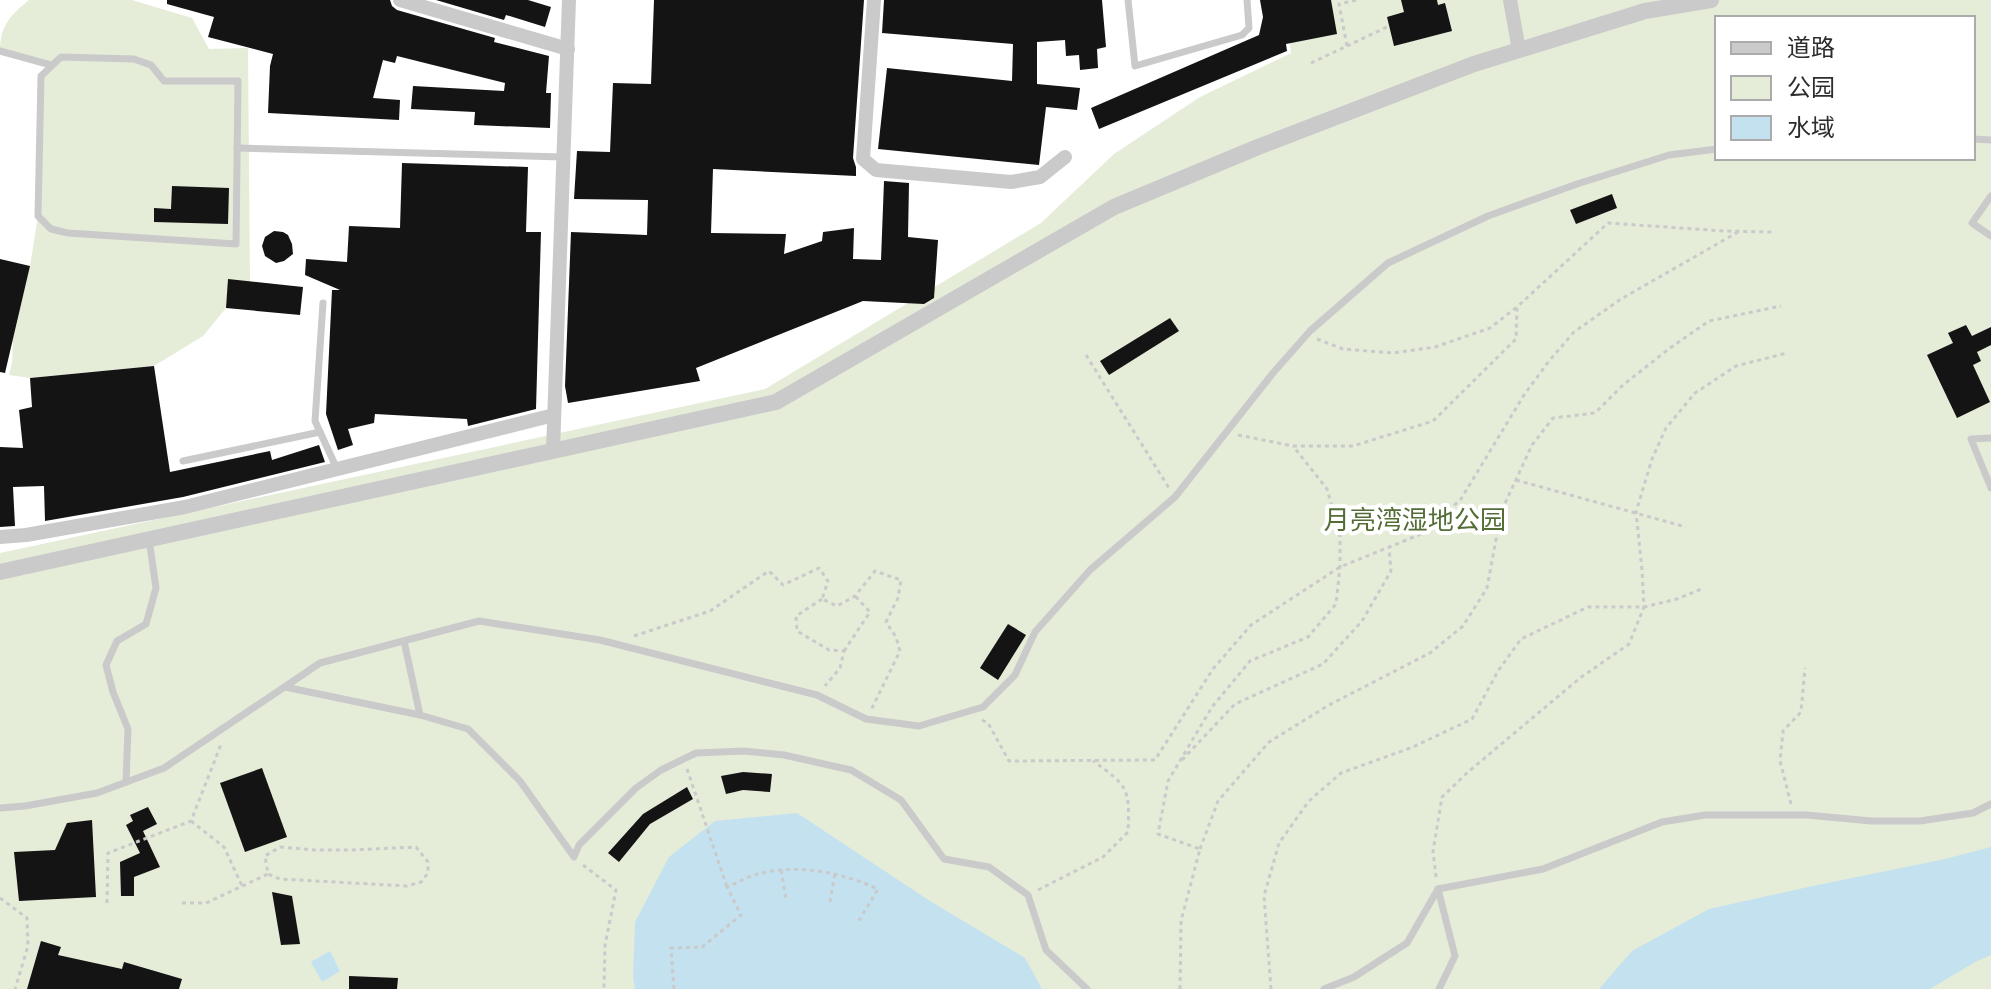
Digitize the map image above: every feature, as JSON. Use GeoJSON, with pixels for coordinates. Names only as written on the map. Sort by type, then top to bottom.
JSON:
{"type":"FeatureCollection","features":[{"type":"Feature","properties":{"kind":"street"},"geometry":{"type":"LineString","coordinates":[[400,0],[568,49]]}},
{"type":"Feature","properties":{"kind":"street"},"geometry":{"type":"LineString","coordinates":[[553,451],[569,0]]}},
{"type":"Feature","properties":{"kind":"street"},"geometry":{"type":"LineString","coordinates":[[874,0],[863,159],[876,170],[1011,182],[1040,177],[1065,157]]}},
{"type":"Feature","properties":{"kind":"street"},"geometry":{"type":"LineString","coordinates":[[1510,0],[1519,50]]}},
{"type":"Feature","properties":{"kind":"street"},"geometry":{"type":"LineString","coordinates":[[0,572],[776,402],[1114,207],[1287,135],[1474,64],[1645,11],[1711,0]]}},
{"type":"Feature","properties":{"kind":"street"},"geometry":{"type":"LineString","coordinates":[[0,537],[185,507],[554,415]]}},
{"type":"Feature","properties":{"kind":"lane"},"geometry":{"type":"LineString","coordinates":[[1128,0],[1135,66],[1242,35],[1249,28],[1247,0]]}},
{"type":"Feature","properties":{"kind":"lane"},"geometry":{"type":"LineString","coordinates":[[0,51],[51,65]]}},
{"type":"Feature","properties":{"kind":"lane"},"geometry":{"type":"LineString","coordinates":[[61,57],[134,59],[151,65],[164,81],[238,81],[236,244],[68,233],[51,229],[38,216],[41,76],[51,65],[61,57]]}},
{"type":"Feature","properties":{"kind":"lane"},"geometry":{"type":"LineString","coordinates":[[237,148],[564,157]]}},
{"type":"Feature","properties":{"kind":"lane"},"geometry":{"type":"LineString","coordinates":[[0,808],[97,793],[164,768],[320,663],[479,621],[612,643],[817,695],[866,719],[919,726],[983,707],[1015,675],[1035,632],[1090,570],[1175,497],[1306,335],[1388,263],[1488,216],[1669,155],[1715,149]]}},
{"type":"Feature","properties":{"kind":"lane"},"geometry":{"type":"LineString","coordinates":[[1991,196],[1972,223],[1991,236]]}},
{"type":"Feature","properties":{"kind":"lane"},"geometry":{"type":"LineString","coordinates":[[323,303],[315,421],[337,469]]}},
{"type":"Feature","properties":{"kind":"lane"},"geometry":{"type":"LineString","coordinates":[[183,461],[320,432]]}},
{"type":"Feature","properties":{"kind":"lane"},"geometry":{"type":"LineString","coordinates":[[1991,438],[1971,439],[1991,488]]}},
{"type":"Feature","properties":{"kind":"lane"},"geometry":{"type":"LineString","coordinates":[[126,782],[128,729],[106,665],[117,641],[146,624],[156,588],[149,539]]}},
{"type":"Feature","properties":{"kind":"lane"},"geometry":{"type":"LineString","coordinates":[[404,641],[420,715]]}},
{"type":"Feature","properties":{"kind":"lane"},"geometry":{"type":"LineString","coordinates":[[285,687],[420,715],[468,729],[520,781],[574,857]]}},
{"type":"Feature","properties":{"kind":"lane"},"geometry":{"type":"LineString","coordinates":[[574,857],[579,845],[636,788],[661,770],[696,753],[744,751],[784,755],[851,770],[901,800],[944,859],[989,867],[1028,895],[1046,950],[1087,989]]}},
{"type":"Feature","properties":{"kind":"lane"},"geometry":{"type":"LineString","coordinates":[[1324,989],[1354,977],[1407,943],[1438,889],[1543,869],[1662,822],[1705,815],[1794,815],[1920,821],[1973,813],[1991,804]]}},
{"type":"Feature","properties":{"kind":"lane"},"geometry":{"type":"LineString","coordinates":[[1438,889],[1455,956],[1439,989]]}},
{"type":"Feature","properties":{"kind":"path"},"geometry":{"type":"LineString","coordinates":[[1347,46],[1339,4],[1357,0]]}},
{"type":"Feature","properties":{"kind":"path"},"geometry":{"type":"LineString","coordinates":[[1311,63],[1389,26]]}},
{"type":"Feature","properties":{"kind":"path"},"geometry":{"type":"LineString","coordinates":[[1306,335],[1343,349],[1393,353],[1435,347],[1490,328],[1608,223],[1772,232]]}},
{"type":"Feature","properties":{"kind":"path"},"geometry":{"type":"LineString","coordinates":[[968,711],[988,723],[1009,761],[1155,760],[1213,669],[1251,625],[1340,567],[1426,532],[1461,499],[1524,395],[1574,332],[1621,299],[1738,232]]}},
{"type":"Feature","properties":{"kind":"path"},"geometry":{"type":"LineString","coordinates":[[1180,989],[1181,921],[1200,849],[1218,801],[1269,742],[1329,705],[1430,653],[1463,626],[1487,588],[1501,512],[1532,445],[1553,418],[1595,413],[1623,385],[1709,321],[1781,306]]}},
{"type":"Feature","properties":{"kind":"path"},"geometry":{"type":"LineString","coordinates":[[1226,432],[1293,446],[1353,446],[1433,421],[1516,339],[1517,307]]}},
{"type":"Feature","properties":{"kind":"path"},"geometry":{"type":"LineString","coordinates":[[1438,889],[1433,851],[1442,797],[1580,678],[1629,644],[1644,607],[1636,512],[1652,459],[1666,428],[1695,393],[1736,366],[1787,353]]}},
{"type":"Feature","properties":{"kind":"path"},"geometry":{"type":"LineString","coordinates":[[1086,355],[1175,497]]}},
{"type":"Feature","properties":{"kind":"path"},"geometry":{"type":"LineString","coordinates":[[1200,849],[1158,834],[1168,781],[1212,707],[1250,661],[1308,637],[1336,604],[1340,535],[1327,489],[1293,446]]}},
{"type":"Feature","properties":{"kind":"path"},"geometry":{"type":"LineString","coordinates":[[1516,480],[1686,527]]}},
{"type":"Feature","properties":{"kind":"path"},"geometry":{"type":"LineString","coordinates":[[1177,765],[1235,704],[1323,664],[1362,621],[1391,571],[1389,548]]}},
{"type":"Feature","properties":{"kind":"path"},"geometry":{"type":"LineString","coordinates":[[612,643],[710,611],[769,571],[783,585],[819,568],[828,581],[822,599],[796,616],[797,631],[829,650],[844,651]]}},
{"type":"Feature","properties":{"kind":"path"},"geometry":{"type":"LineString","coordinates":[[822,599],[837,606],[855,596],[875,571],[901,580],[898,598],[886,622],[896,637],[900,651],[866,719]]}},
{"type":"Feature","properties":{"kind":"path"},"geometry":{"type":"LineString","coordinates":[[1271,989],[1264,896],[1279,843],[1309,801],[1341,773],[1413,747],[1472,719],[1498,671],[1521,639],[1588,607],[1644,607],[1704,588]]}},
{"type":"Feature","properties":{"kind":"path"},"geometry":{"type":"LineString","coordinates":[[817,695],[840,668],[844,651],[870,612],[855,596]]}},
{"type":"Feature","properties":{"kind":"path"},"geometry":{"type":"LineString","coordinates":[[1794,815],[1780,761],[1783,731],[1801,712],[1805,668]]}},
{"type":"Feature","properties":{"kind":"path"},"geometry":{"type":"LineString","coordinates":[[107,903],[108,853],[191,821],[229,724]]}},
{"type":"Feature","properties":{"kind":"path"},"geometry":{"type":"LineString","coordinates":[[674,989],[671,948],[702,947],[741,915],[727,887],[683,760]]}},
{"type":"Feature","properties":{"kind":"path"},"geometry":{"type":"LineString","coordinates":[[1028,895],[1103,857],[1128,832],[1130,800],[1119,779],[1093,761]]}},
{"type":"Feature","properties":{"kind":"path"},"geometry":{"type":"LineString","coordinates":[[191,821],[224,847],[242,886]]}},
{"type":"Feature","properties":{"kind":"path"},"geometry":{"type":"LineString","coordinates":[[182,903],[206,903],[268,874],[280,879],[407,886],[421,882],[428,873],[428,862],[416,847],[315,850],[280,847],[265,856],[268,874]]}},
{"type":"Feature","properties":{"kind":"path"},"geometry":{"type":"LineString","coordinates":[[574,857],[616,890],[605,945],[604,989]]}},
{"type":"Feature","properties":{"kind":"path"},"geometry":{"type":"LineString","coordinates":[[727,887],[760,873],[781,870],[814,870],[853,878],[878,889],[857,924]]}},
{"type":"Feature","properties":{"kind":"path"},"geometry":{"type":"LineString","coordinates":[[781,870],[786,899]]}},
{"type":"Feature","properties":{"kind":"path"},"geometry":{"type":"LineString","coordinates":[[830,902],[835,873]]}},
{"type":"Feature","properties":{"kind":"path"},"geometry":{"type":"LineString","coordinates":[[0,898],[27,918],[28,946],[15,989]]}},
{"type":"Feature","properties":{"kind":"green space"},"geometry":{"type":"Polygon","coordinates":[[[29,0],[132,0],[192,18],[209,49],[248,48],[250,282],[229,280],[226,308],[203,336],[154,366],[30,378],[9,375],[13,339],[38,216],[41,76],[50,66],[0,51],[2,34],[8,21],[29,0]]]}},
{"type":"Feature","properties":{"kind":"green space","name":"月亮湾湿地公园"},"geometry":{"type":"Polygon","coordinates":[[[1283,0],[1991,0],[1991,989],[0,989],[0,553],[765,389],[1041,223],[1114,154],[1200,97],[1291,53],[1283,0]]]}},
{"type":"Feature","properties":{"kind":"water"},"geometry":{"type":"Polygon","coordinates":[[[797,813],[930,901],[1025,958],[1042,989],[635,989],[635,922],[669,857],[715,821],[797,813]]]}},
{"type":"Feature","properties":{"kind":"water"},"geometry":{"type":"Polygon","coordinates":[[[1991,847],[1991,955],[1930,989],[1599,989],[1632,951],[1709,909],[1991,847]]]}},
{"type":"Feature","properties":{"kind":"water"},"geometry":{"type":"Polygon","coordinates":[[[330,951],[340,971],[322,982],[311,962],[330,951]]]}},
{"type":"Feature","properties":{"kind":"building"},"geometry":{"type":"Polygon","coordinates":[[[167,0],[390,0],[397,10],[495,38],[494,42],[549,56],[546,93],[551,93],[550,128],[474,125],[475,112],[411,109],[413,86],[504,91],[505,83],[397,56],[395,63],[383,60],[373,98],[400,100],[399,120],[268,113],[273,54],[208,37],[214,17],[167,4],[167,0]]]}},
{"type":"Feature","properties":{"kind":"building"},"geometry":{"type":"Polygon","coordinates":[[[436,0],[528,0],[551,7],[545,27],[506,15],[504,20],[436,0]]]}},
{"type":"Feature","properties":{"kind":"building"},"geometry":{"type":"Polygon","coordinates":[[[654,0],[864,0],[853,158],[856,176],[713,169],[711,233],[786,234],[784,254],[822,241],[823,232],[854,228],[853,259],[881,260],[884,181],[909,183],[908,237],[938,240],[934,298],[924,304],[863,301],[696,368],[700,381],[568,403],[565,386],[571,232],[647,235],[648,200],[574,199],[577,151],[610,152],[613,83],[651,84],[654,0]]]}},
{"type":"Feature","properties":{"kind":"building"},"geometry":{"type":"Polygon","coordinates":[[[884,0],[1102,0],[1106,47],[1097,49],[1098,68],[1080,70],[1079,55],[1066,56],[1065,40],[1037,42],[1037,84],[1080,88],[1077,110],[1046,107],[1039,165],[878,149],[887,68],[1012,81],[1013,44],[882,33],[884,0]]]}},
{"type":"Feature","properties":{"kind":"building"},"geometry":{"type":"Polygon","coordinates":[[[1260,0],[1331,0],[1337,34],[1286,44],[1287,51],[1099,129],[1091,108],[1259,35],[1263,17],[1260,0]]]}},
{"type":"Feature","properties":{"kind":"building"},"geometry":{"type":"Polygon","coordinates":[[[1401,0],[1437,0],[1438,5],[1445,3],[1452,31],[1394,46],[1387,17],[1404,12],[1401,0]]]}},
{"type":"Feature","properties":{"kind":"building"},"geometry":{"type":"Polygon","coordinates":[[[402,163],[528,167],[526,232],[541,232],[536,409],[468,426],[467,419],[375,414],[374,423],[348,429],[353,445],[338,450],[326,414],[332,290],[340,290],[305,275],[306,259],[347,262],[349,226],[400,228],[402,163]]]}},
{"type":"Feature","properties":{"kind":"building"},"geometry":{"type":"Polygon","coordinates":[[[172,186],[229,188],[228,224],[154,222],[154,208],[171,209],[172,186]]]}},
{"type":"Feature","properties":{"kind":"building"},"geometry":{"type":"Polygon","coordinates":[[[1612,194],[1617,208],[1576,224],[1570,210],[1612,194]]]}},
{"type":"Feature","properties":{"kind":"building"},"geometry":{"type":"Polygon","coordinates":[[[274,231],[288,235],[293,254],[276,263],[265,256],[262,246],[265,237],[274,231]]]}},
{"type":"Feature","properties":{"kind":"building"},"geometry":{"type":"Polygon","coordinates":[[[0,259],[30,266],[5,373],[0,372],[0,259]]]}},
{"type":"Feature","properties":{"kind":"building"},"geometry":{"type":"Polygon","coordinates":[[[228,279],[303,287],[300,315],[226,308],[228,279]]]}},
{"type":"Feature","properties":{"kind":"building"},"geometry":{"type":"Polygon","coordinates":[[[1170,318],[1179,331],[1109,375],[1100,361],[1170,318]]]}},
{"type":"Feature","properties":{"kind":"building"},"geometry":{"type":"Polygon","coordinates":[[[1966,325],[1972,336],[1991,327],[1991,345],[1977,352],[1981,361],[1973,365],[1990,402],[1957,418],[1927,355],[1953,343],[1948,333],[1966,325]]]}},
{"type":"Feature","properties":{"kind":"building"},"geometry":{"type":"Polygon","coordinates":[[[154,366],[170,472],[270,451],[272,460],[319,445],[325,462],[183,497],[45,521],[44,486],[13,487],[15,526],[0,527],[0,447],[23,448],[19,410],[32,407],[30,378],[154,366]]]}},
{"type":"Feature","properties":{"kind":"building"},"geometry":{"type":"Polygon","coordinates":[[[1008,624],[1026,635],[998,680],[980,668],[1008,624]]]}},
{"type":"Feature","properties":{"kind":"building"},"geometry":{"type":"Polygon","coordinates":[[[262,768],[287,837],[245,852],[220,783],[262,768]]]}},
{"type":"Feature","properties":{"kind":"building"},"geometry":{"type":"Polygon","coordinates":[[[743,772],[772,774],[770,792],[743,790],[726,794],[721,776],[743,772]]]}},
{"type":"Feature","properties":{"kind":"building"},"geometry":{"type":"Polygon","coordinates":[[[687,787],[693,799],[650,824],[619,862],[608,853],[643,814],[687,787]]]}},
{"type":"Feature","properties":{"kind":"building"},"geometry":{"type":"Polygon","coordinates":[[[148,807],[157,824],[143,831],[160,867],[134,877],[134,896],[121,896],[120,862],[140,853],[126,825],[133,821],[130,815],[148,807]]]}},
{"type":"Feature","properties":{"kind":"building"},"geometry":{"type":"Polygon","coordinates":[[[92,820],[96,897],[19,901],[14,852],[55,850],[67,823],[92,820]]]}},
{"type":"Feature","properties":{"kind":"building"},"geometry":{"type":"Polygon","coordinates":[[[272,892],[292,896],[300,944],[281,945],[272,892]]]}},
{"type":"Feature","properties":{"kind":"building"},"geometry":{"type":"Polygon","coordinates":[[[41,941],[61,947],[58,955],[122,969],[124,962],[182,979],[179,989],[27,989],[41,941]]]}},
{"type":"Feature","properties":{"kind":"building"},"geometry":{"type":"Polygon","coordinates":[[[349,976],[398,978],[397,989],[349,989],[349,976]]]}}]}
